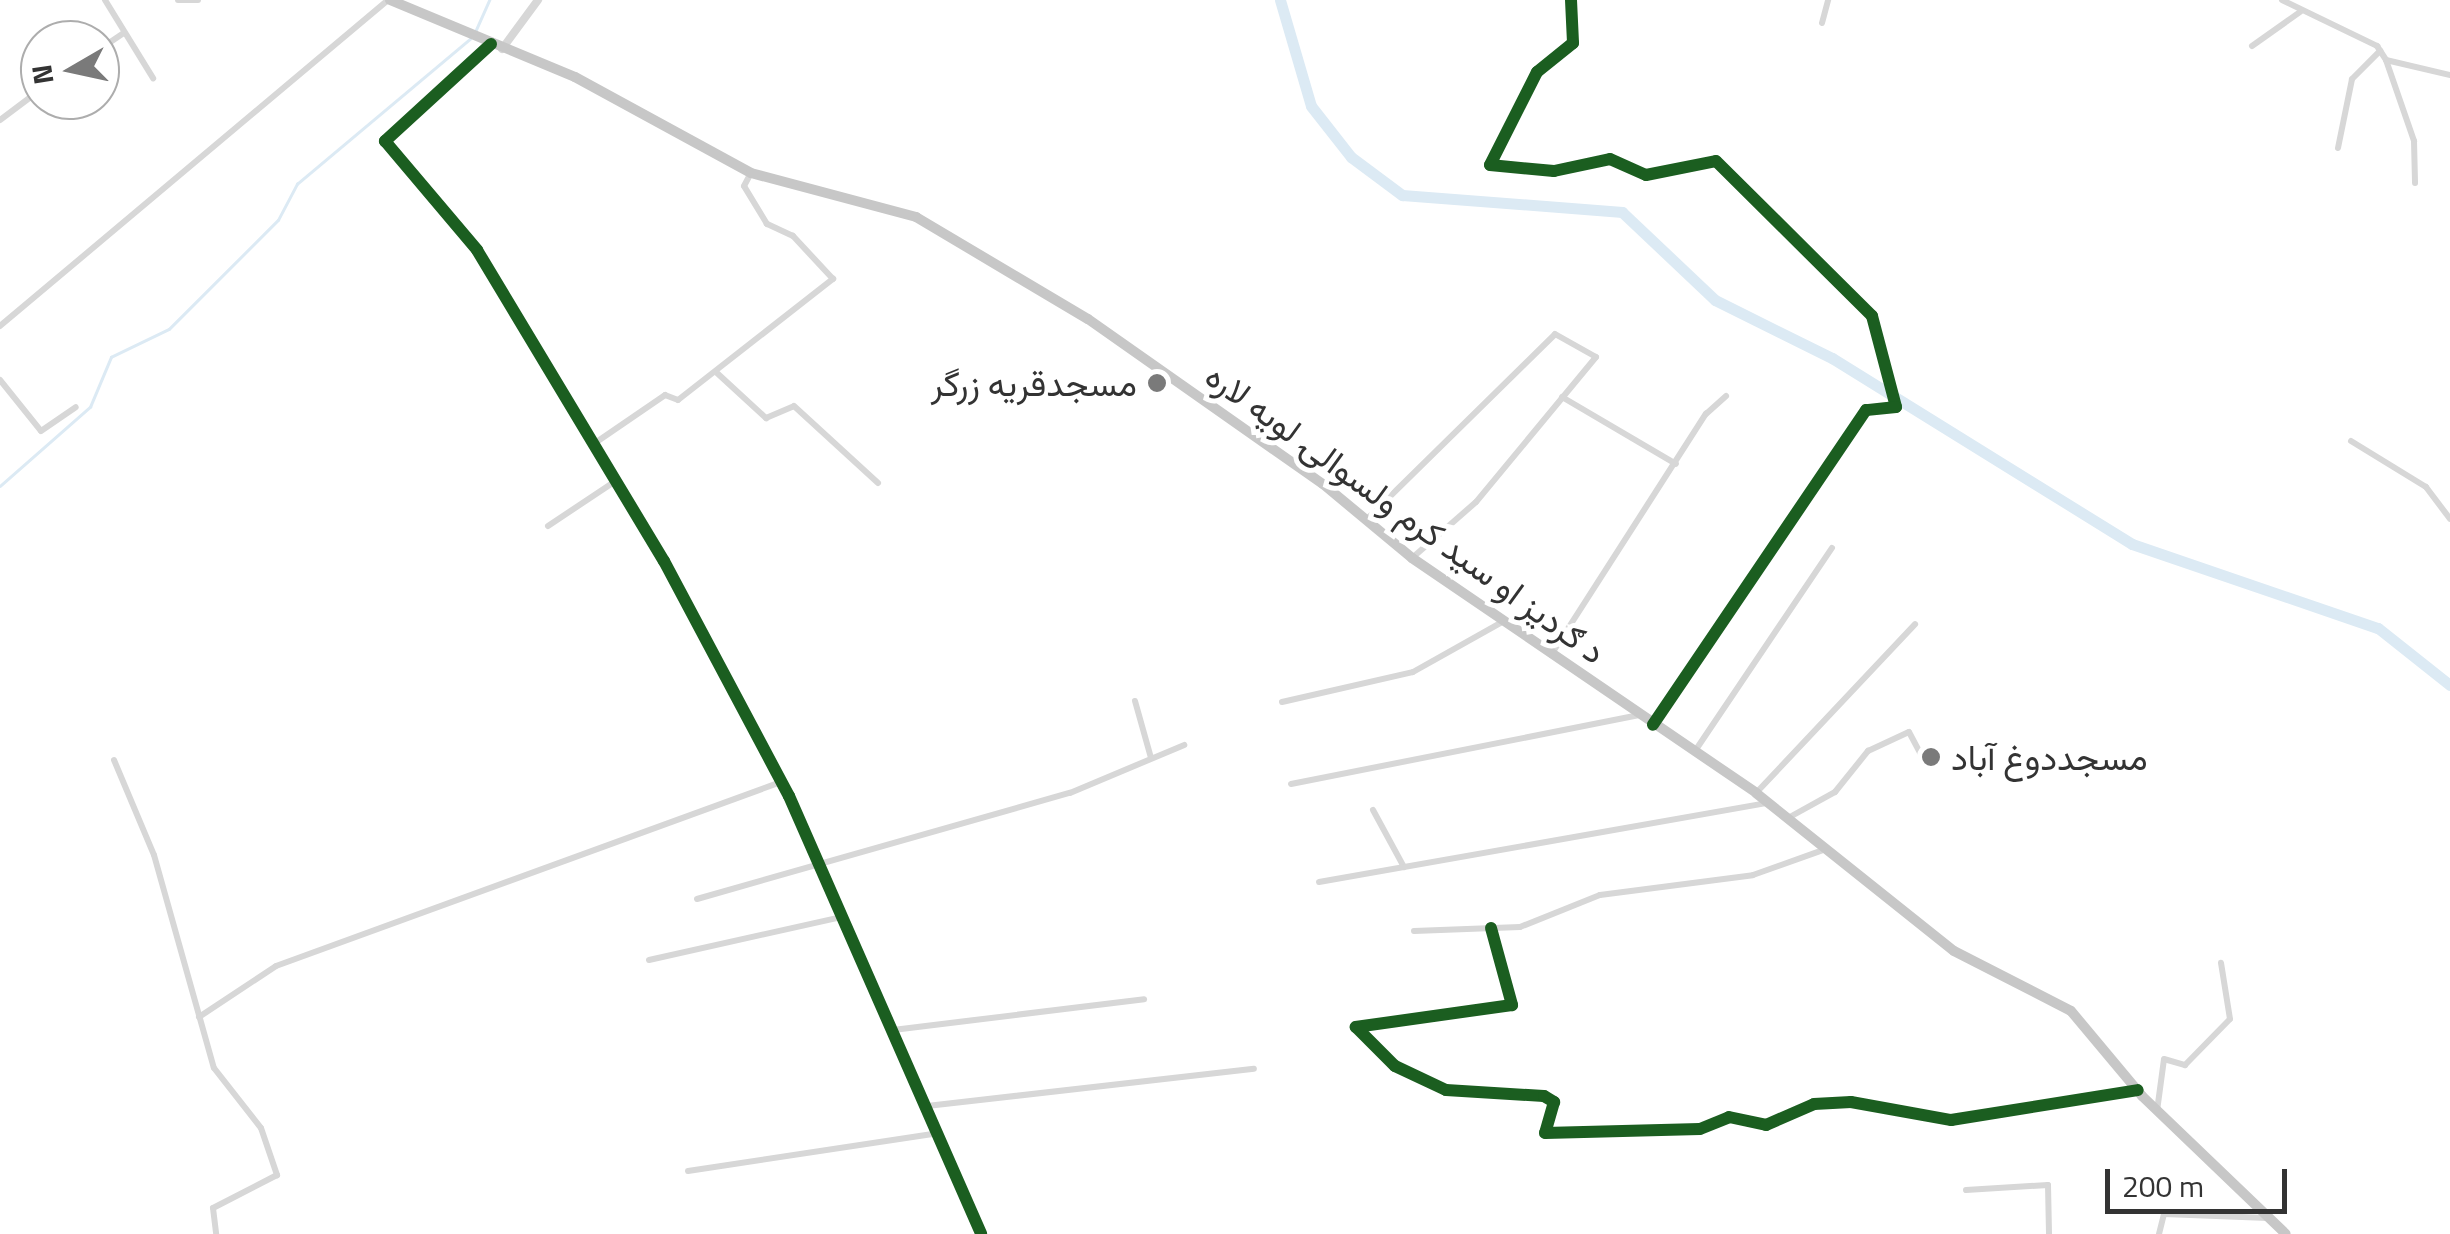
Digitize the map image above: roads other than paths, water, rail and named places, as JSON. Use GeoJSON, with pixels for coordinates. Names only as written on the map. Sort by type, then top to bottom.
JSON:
{"type":"FeatureCollection","features":[{"type":"Feature","properties":{"kind":"highway","name":"د ګردیز او سید کرم ولسوالۍ لویه لاره"},"geometry":{"type":"LineString","coordinates":[[389,0],[496,47],[575,76],[751,173],[916,217],[1196,391],[1412,558],[1550,656],[1756,793],[1954,951],[2071,1011],[2157,1110],[2286,1234]]}},
{"type":"Feature","properties":{"kind":"street"},"geometry":{"type":"LineString","coordinates":[[106,0],[153,78]]}},
{"type":"Feature","properties":{"kind":"street"},"geometry":{"type":"LineString","coordinates":[[178,0],[198,0]]}},
{"type":"Feature","properties":{"kind":"street"},"geometry":{"type":"LineString","coordinates":[[0,326],[389,0]]}},
{"type":"Feature","properties":{"kind":"street"},"geometry":{"type":"LineString","coordinates":[[538,0],[496,47],[385,141],[476,250],[617,480],[781,782],[928,1106],[981,1234]]}},
{"type":"Feature","properties":{"kind":"street"},"geometry":{"type":"LineString","coordinates":[[1571,0],[1573,44],[1538,72],[1490,165],[1554,171],[1610,158],[1646,175],[1716,161],[1872,316],[1896,407],[1866,410],[1653,724]]}},
{"type":"Feature","properties":{"kind":"street"},"geometry":{"type":"LineString","coordinates":[[1822,23],[1828,0]]}},
{"type":"Feature","properties":{"kind":"street"},"geometry":{"type":"LineString","coordinates":[[2282,0],[2380,50],[2414,141],[2415,183]]}},
{"type":"Feature","properties":{"kind":"street"},"geometry":{"type":"LineString","coordinates":[[2252,46],[2300,12]]}},
{"type":"Feature","properties":{"kind":"street"},"geometry":{"type":"LineString","coordinates":[[120,36],[124,33]]}},
{"type":"Feature","properties":{"kind":"street"},"geometry":{"type":"LineString","coordinates":[[2338,148],[2352,79],[2380,50]]}},
{"type":"Feature","properties":{"kind":"street"},"geometry":{"type":"LineString","coordinates":[[2386,60],[2450,75]]}},
{"type":"Feature","properties":{"kind":"street"},"geometry":{"type":"LineString","coordinates":[[595,443],[717,373],[834,276],[766,224],[744,186],[751,173]]}},
{"type":"Feature","properties":{"kind":"street"},"geometry":{"type":"LineString","coordinates":[[1365,520],[1555,334],[1596,357],[1476,502],[1412,558]]}},
{"type":"Feature","properties":{"kind":"street"},"geometry":{"type":"LineString","coordinates":[[717,373],[766,418],[794,406],[878,483]]}},
{"type":"Feature","properties":{"kind":"street"},"geometry":{"type":"LineString","coordinates":[[0,380],[40,431],[76,407]]}},
{"type":"Feature","properties":{"kind":"street"},"geometry":{"type":"LineString","coordinates":[[1550,656],[1676,464],[1726,396]]}},
{"type":"Feature","properties":{"kind":"street"},"geometry":{"type":"LineString","coordinates":[[1562,397],[1676,464]]}},
{"type":"Feature","properties":{"kind":"street"},"geometry":{"type":"LineString","coordinates":[[2351,442],[2426,487],[2450,519]]}},
{"type":"Feature","properties":{"kind":"street"},"geometry":{"type":"LineString","coordinates":[[548,526],[617,480]]}},
{"type":"Feature","properties":{"kind":"street"},"geometry":{"type":"LineString","coordinates":[[1694,752],[1832,548]]}},
{"type":"Feature","properties":{"kind":"street"},"geometry":{"type":"LineString","coordinates":[[1282,702],[1426,667],[1502,622]]}},
{"type":"Feature","properties":{"kind":"street"},"geometry":{"type":"LineString","coordinates":[[1756,793],[1916,624]]}},
{"type":"Feature","properties":{"kind":"street"},"geometry":{"type":"LineString","coordinates":[[1135,702],[1151,758]]}},
{"type":"Feature","properties":{"kind":"street"},"geometry":{"type":"LineString","coordinates":[[1291,784],[1639,715]]}},
{"type":"Feature","properties":{"kind":"street"},"geometry":{"type":"LineString","coordinates":[[1788,818],[1835,792],[1868,752],[1909,732],[1926,764]]}},
{"type":"Feature","properties":{"kind":"street"},"geometry":{"type":"LineString","coordinates":[[697,899],[1070,793],[1184,745]]}},
{"type":"Feature","properties":{"kind":"street"},"geometry":{"type":"LineString","coordinates":[[114,760],[154,855],[214,1068],[261,1128],[276,1175],[214,1208],[216,1234]]}},
{"type":"Feature","properties":{"kind":"street"},"geometry":{"type":"LineString","coordinates":[[199,1017],[276,966],[781,782]]}},
{"type":"Feature","properties":{"kind":"street"},"geometry":{"type":"LineString","coordinates":[[1320,882],[1768,802]]}},
{"type":"Feature","properties":{"kind":"street"},"geometry":{"type":"LineString","coordinates":[[1372,810],[1404,867]]}},
{"type":"Feature","properties":{"kind":"street"},"geometry":{"type":"LineString","coordinates":[[1414,931],[1544,922],[1600,895],[1796,865],[1826,849]]}},
{"type":"Feature","properties":{"kind":"street"},"geometry":{"type":"LineString","coordinates":[[649,960],[842,917]]}},
{"type":"Feature","properties":{"kind":"street"},"geometry":{"type":"LineString","coordinates":[[1491,928],[1512,1005],[1356,1026],[1395,1066],[1446,1090],[1544,1096],[1554,1102],[1545,1133],[1700,1128],[1729,1118],[1766,1126],[1814,1104],[1851,1102],[1951,1120],[2138,1090]]}},
{"type":"Feature","properties":{"kind":"street"},"geometry":{"type":"LineString","coordinates":[[2157,1110],[2164,1059],[2185,1065],[2230,1019],[2221,963]]}},
{"type":"Feature","properties":{"kind":"street"},"geometry":{"type":"LineString","coordinates":[[893,1030],[1144,999]]}},
{"type":"Feature","properties":{"kind":"street"},"geometry":{"type":"LineString","coordinates":[[928,1106],[1254,1069]]}},
{"type":"Feature","properties":{"kind":"street"},"geometry":{"type":"LineString","coordinates":[[688,1171],[939,1133]]}},
{"type":"Feature","properties":{"kind":"street"},"geometry":{"type":"LineString","coordinates":[[1966,1190],[2048,1185],[2048,1234]]}},
{"type":"Feature","properties":{"kind":"street"},"geometry":{"type":"LineString","coordinates":[[2158,1234],[2164,1214],[2269,1218]]}},
{"type":"Feature","properties":{"kind":"waterway"},"geometry":{"type":"LineString","coordinates":[[475,32],[489,0]]}},
{"type":"Feature","properties":{"kind":"waterway"},"geometry":{"type":"LineString","coordinates":[[1280,0],[1311,106],[1351,157],[1402,195],[1622,212],[1715,300],[1832,358],[2132,544],[2378,628],[2450,685]]}},
{"type":"Feature","properties":{"kind":"waterway"},"geometry":{"type":"LineString","coordinates":[[0,486],[90,407],[111,357],[169,329],[278,220],[297,184],[470,39]]}},
{"type":"Feature","properties":{"kind":"place","name":"مسجدقریه زرگر"},"geometry":{"type":"Point","coordinates":[1157,383]}},
{"type":"Feature","properties":{"kind":"place","name":"مسجددوغ آباد"},"geometry":{"type":"Point","coordinates":[1931,757]}}]}
